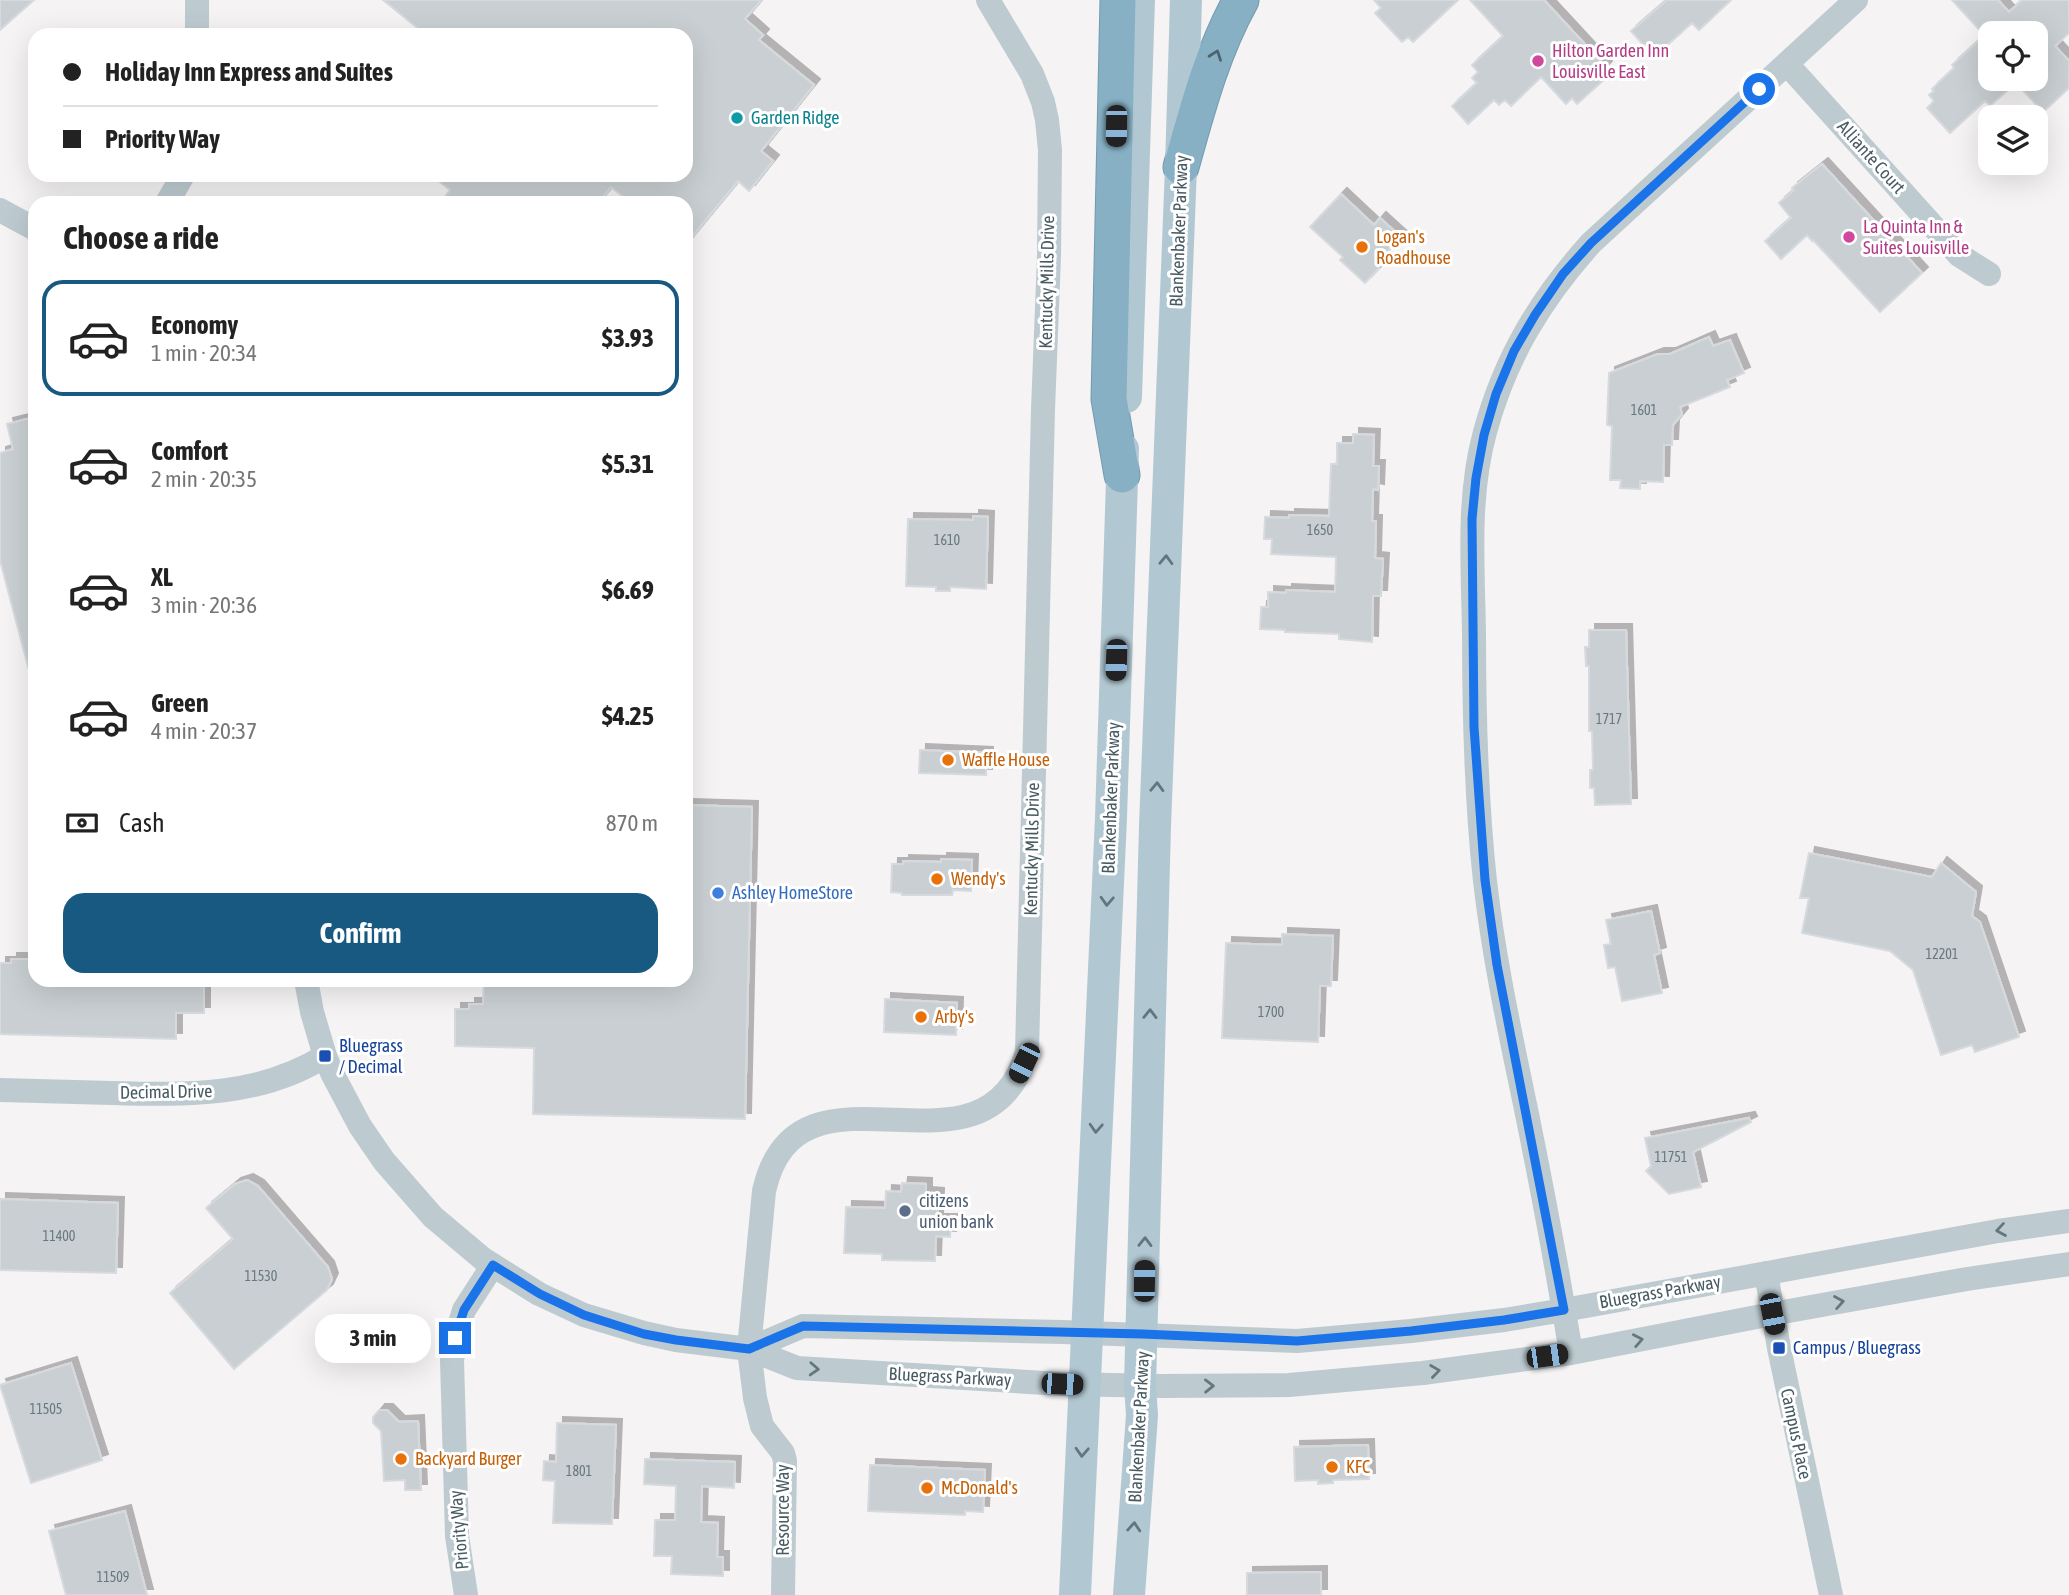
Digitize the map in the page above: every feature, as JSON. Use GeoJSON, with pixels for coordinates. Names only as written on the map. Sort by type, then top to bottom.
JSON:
{"type":"FeatureCollection","features":[{"type":"Feature","properties":{"kind":"highway"},"geometry":{"type":"LineString","coordinates":[[1118,0],[1109,399],[1122,475]]}},
{"type":"Feature","properties":{"kind":"highway"},"geometry":{"type":"LineString","coordinates":[[1181,167],[1201,94],[1228,24],[1241,0]]}},
{"type":"Feature","properties":{"kind":"main road","name":"Blankenbaker Parkway"},"geometry":{"type":"LineString","coordinates":[[1075,1595],[1111,818],[1139,0]]}},
{"type":"Feature","properties":{"kind":"main road","name":"Blankenbaker Parkway"},"geometry":{"type":"LineString","coordinates":[[1129,1595],[1142,1415],[1140,1385],[1155,826],[1186,0]]}},
{"type":"Feature","properties":{"kind":"street"},"geometry":{"type":"LineString","coordinates":[[197,0],[197,28]]}},
{"type":"Feature","properties":{"kind":"street","name":"Kentucky Mills Drive"},"geometry":{"type":"LineString","coordinates":[[749,1349],[764,1191],[774,1161],[788,1142],[805,1130],[832,1121],[945,1121],[971,1116],[998,1100],[1014,1082],[1027,1052],[1050,150],[1043,102],[1032,74],[988,0]]}},
{"type":"Feature","properties":{"kind":"street"},"geometry":{"type":"LineString","coordinates":[[1571,1353],[1497,965],[1485,880],[1474,727],[1472,519],[1484,435],[1496,394],[1510,362],[1535,315],[1563,274],[1591,243],[1856,0]]}},
{"type":"Feature","properties":{"kind":"street","name":"Alliante Court"},"geometry":{"type":"LineString","coordinates":[[1787,64],[1959,255],[1989,274]]}},
{"type":"Feature","properties":{"kind":"street"},"geometry":{"type":"LineString","coordinates":[[0,211],[28,225]]}},
{"type":"Feature","properties":{"kind":"street","name":"Bluegrass Parkway"},"geometry":{"type":"LineString","coordinates":[[307,987],[325,1056],[360,1126],[384,1161],[433,1217],[482,1259],[540,1294],[584,1315],[655,1336],[749,1349],[797,1368],[1085,1384],[1289,1385],[1423,1373],[1571,1353],[1967,1279],[2069,1264]]}},
{"type":"Feature","properties":{"kind":"street","name":"Decimal Drive"},"geometry":{"type":"LineString","coordinates":[[0,1090],[154,1094],[220,1092],[293,1073],[325,1056]]}},
{"type":"Feature","properties":{"kind":"street","name":"Bluegrass Parkway"},"geometry":{"type":"LineString","coordinates":[[749,1349],[803,1326],[1143,1334],[1297,1341],[1411,1331],[1564,1310],[1998,1231],[2069,1221]]}},
{"type":"Feature","properties":{"kind":"street","name":"Priority Way"},"geometry":{"type":"LineString","coordinates":[[466,1595],[457,1536],[452,1360],[464,1310],[493,1265]]}},
{"type":"Feature","properties":{"kind":"street","name":"Campus Place"},"geometry":{"type":"LineString","coordinates":[[1766,1273],[1772,1314],[1831,1595]]}},
{"type":"Feature","properties":{"kind":"street","name":"Resource Way"},"geometry":{"type":"LineString","coordinates":[[749,1349],[755,1398],[762,1426],[783,1453],[785,1461],[783,1595]]}},
{"type":"Feature","properties":{"kind":"building"},"geometry":{"type":"Polygon","coordinates":[[[0,0],[34,0],[0,30],[0,0]]]}},
{"type":"Feature","properties":{"kind":"building","name":"Garden Ridge"},"geometry":{"type":"Polygon","coordinates":[[[383,0],[761,0],[745,19],[763,35],[759,40],[814,85],[761,151],[773,161],[749,191],[738,181],[693,236],[693,196],[622,196],[611,187],[604,196],[445,196],[450,190],[440,182],[693,182],[693,28],[417,28],[383,0]]]}},
{"type":"Feature","properties":{"kind":"building"},"geometry":{"type":"Polygon","coordinates":[[[1374,0],[1458,0],[1413,42],[1408,37],[1402,42],[1375,13],[1381,8],[1374,0]]]}},
{"type":"Feature","properties":{"kind":"building","name":"Hilton Garden Inn Louisville East"},"geometry":{"type":"Polygon","coordinates":[[[1470,0],[1544,0],[1606,67],[1601,72],[1606,78],[1577,104],[1572,98],[1566,104],[1541,77],[1511,106],[1505,100],[1499,105],[1494,100],[1468,124],[1452,106],[1477,83],[1472,78],[1478,72],[1472,65],[1503,36],[1470,0]]]}},
{"type":"Feature","properties":{"kind":"building"},"geometry":{"type":"Polygon","coordinates":[[[1667,0],[1731,0],[1699,30],[1692,23],[1654,57],[1631,31],[1667,0]]]}},
{"type":"Feature","properties":{"kind":"building"},"geometry":{"type":"Polygon","coordinates":[[[1952,0],[1998,0],[2009,12],[2022,0],[2069,0],[2069,33],[2055,46],[2069,61],[2069,88],[2048,107],[2048,105],[2036,105],[2023,91],[2048,91],[2048,21],[1978,21],[1978,29],[1952,0]]]}},
{"type":"Feature","properties":{"kind":"building"},"geometry":{"type":"Polygon","coordinates":[[[1978,41],[1978,91],[2007,91],[1991,105],[1985,101],[1978,105],[1950,133],[1927,108],[1934,101],[1929,95],[1934,91],[1932,89],[1954,68],[1952,65],[1978,41]]]}},
{"type":"Feature","properties":{"kind":"building","name":"La Quinta Inn & Suites Louisville"},"geometry":{"type":"Polygon","coordinates":[[[1822,164],[1922,273],[1880,312],[1807,235],[1781,259],[1765,241],[1791,218],[1779,203],[1794,190],[1792,188],[1822,164]]]}},
{"type":"Feature","properties":{"kind":"building","name":"Logan's Roadhouse"},"geometry":{"type":"Polygon","coordinates":[[[1341,194],[1374,225],[1380,218],[1401,237],[1377,263],[1379,268],[1365,283],[1340,260],[1343,257],[1310,227],[1341,194]]]}},
{"type":"Feature","properties":{"kind":"building"},"geometry":{"type":"Polygon","coordinates":[[[1709,337],[1713,346],[1730,340],[1744,373],[1727,380],[1730,387],[1680,407],[1682,414],[1673,425],[1672,445],[1664,445],[1663,482],[1640,481],[1640,489],[1620,488],[1621,480],[1610,480],[1612,426],[1607,425],[1609,373],[1658,354],[1670,354],[1709,337]]]}},
{"type":"Feature","properties":{"kind":"building"},"geometry":{"type":"Polygon","coordinates":[[[28,419],[28,666],[0,560],[0,453],[13,449],[7,424],[28,419]]]}},
{"type":"Feature","properties":{"kind":"building"},"geometry":{"type":"Polygon","coordinates":[[[1353,434],[1374,435],[1373,466],[1379,466],[1378,490],[1373,489],[1372,521],[1376,521],[1375,558],[1383,559],[1381,596],[1373,596],[1372,642],[1339,639],[1339,634],[1260,629],[1261,607],[1268,607],[1268,592],[1335,592],[1336,557],[1271,554],[1272,539],[1264,539],[1265,517],[1329,516],[1331,464],[1337,464],[1337,443],[1353,443],[1353,434]]]}},
{"type":"Feature","properties":{"kind":"building"},"geometry":{"type":"Polygon","coordinates":[[[973,516],[988,517],[986,589],[950,587],[950,591],[936,591],[936,587],[906,586],[908,519],[973,520],[973,516]]]}},
{"type":"Feature","properties":{"kind":"building"},"geometry":{"type":"Polygon","coordinates":[[[1589,630],[1626,630],[1631,804],[1595,805],[1594,788],[1590,788],[1590,770],[1593,770],[1592,731],[1589,731],[1589,666],[1586,666],[1585,647],[1589,647],[1589,630]]]}},
{"type":"Feature","properties":{"kind":"building","name":"Waffle House"},"geometry":{"type":"Polygon","coordinates":[[[920,750],[987,753],[986,775],[919,773],[920,750]]]}},
{"type":"Feature","properties":{"kind":"building","name":"Ashley HomeStore"},"geometry":{"type":"Polygon","coordinates":[[[693,805],[752,807],[745,1119],[533,1114],[534,1048],[455,1046],[455,1009],[469,1009],[469,1004],[483,1004],[484,987],[693,987],[693,805]]]}},
{"type":"Feature","properties":{"kind":"building"},"geometry":{"type":"Polygon","coordinates":[[[1809,853],[1932,877],[1941,863],[1976,892],[1972,916],[1980,922],[2019,1037],[1975,1052],[1972,1045],[1941,1055],[1913,970],[1890,951],[1802,933],[1809,898],[1800,898],[1809,853]]]}},
{"type":"Feature","properties":{"kind":"building","name":"Wendy's"},"geometry":{"type":"Polygon","coordinates":[[[941,859],[972,860],[971,891],[953,890],[952,895],[902,895],[891,892],[892,864],[903,864],[903,861],[941,862],[941,859]]]}},
{"type":"Feature","properties":{"kind":"building"},"geometry":{"type":"Polygon","coordinates":[[[1651,911],[1660,953],[1654,955],[1662,993],[1622,1001],[1615,967],[1608,968],[1604,945],[1611,944],[1606,920],[1651,911]]]}},
{"type":"Feature","properties":{"kind":"building"},"geometry":{"type":"Polygon","coordinates":[[[1282,934],[1333,936],[1331,986],[1320,986],[1318,1042],[1222,1038],[1226,943],[1282,945],[1282,934]]]}},
{"type":"Feature","properties":{"kind":"building"},"geometry":{"type":"Polygon","coordinates":[[[11,959],[28,959],[28,987],[204,987],[204,1013],[176,1013],[176,1039],[0,1034],[0,963],[11,963],[11,959]]]}},
{"type":"Feature","properties":{"kind":"building","name":"Arby's"},"geometry":{"type":"Polygon","coordinates":[[[885,999],[957,1003],[956,1035],[884,1032],[885,999]]]}},
{"type":"Feature","properties":{"kind":"building"},"geometry":{"type":"Polygon","coordinates":[[[1749,1118],[1751,1122],[1693,1152],[1701,1187],[1669,1194],[1646,1171],[1651,1166],[1645,1138],[1749,1118]]]}},
{"type":"Feature","properties":{"kind":"building"},"geometry":{"type":"Polygon","coordinates":[[[247,1180],[258,1186],[328,1267],[332,1279],[327,1290],[234,1369],[170,1293],[233,1239],[206,1208],[235,1184],[247,1180]]]}},
{"type":"Feature","properties":{"kind":"building"},"geometry":{"type":"Polygon","coordinates":[[[902,1183],[926,1184],[926,1193],[938,1194],[937,1220],[951,1220],[950,1237],[936,1236],[935,1261],[882,1260],[882,1254],[844,1253],[846,1207],[885,1208],[886,1191],[901,1192],[902,1183]]]}},
{"type":"Feature","properties":{"kind":"building"},"geometry":{"type":"Polygon","coordinates":[[[0,1199],[118,1203],[116,1273],[0,1270],[0,1199]]]}},
{"type":"Feature","properties":{"kind":"building"},"geometry":{"type":"Polygon","coordinates":[[[71,1363],[102,1460],[31,1483],[0,1385],[71,1363]]]}},
{"type":"Feature","properties":{"kind":"building","name":"Backyard Burger"},"geometry":{"type":"Polygon","coordinates":[[[379,1410],[387,1410],[399,1422],[418,1421],[421,1490],[405,1490],[405,1480],[384,1481],[381,1431],[373,1423],[373,1417],[379,1410]]]}},
{"type":"Feature","properties":{"kind":"building"},"geometry":{"type":"Polygon","coordinates":[[[557,1423],[616,1425],[612,1524],[553,1523],[555,1481],[543,1480],[544,1461],[556,1462],[557,1423]]]}},
{"type":"Feature","properties":{"kind":"building","name":"KFC"},"geometry":{"type":"Polygon","coordinates":[[[1368,1445],[1369,1479],[1333,1480],[1333,1483],[1318,1484],[1318,1480],[1295,1481],[1294,1447],[1368,1445]]]}},
{"type":"Feature","properties":{"kind":"building"},"geometry":{"type":"Polygon","coordinates":[[[645,1459],[735,1462],[734,1488],[702,1486],[701,1522],[718,1523],[717,1557],[723,1557],[723,1576],[671,1574],[672,1556],[654,1556],[655,1520],[675,1520],[676,1486],[644,1484],[645,1459]]]}},
{"type":"Feature","properties":{"kind":"building","name":"McDonald's"},"geometry":{"type":"Polygon","coordinates":[[[870,1465],[985,1470],[983,1512],[965,1511],[965,1515],[868,1511],[870,1465]]]}},
{"type":"Feature","properties":{"kind":"building"},"geometry":{"type":"Polygon","coordinates":[[[125,1511],[147,1595],[66,1595],[49,1531],[125,1511]]]}},
{"type":"Feature","properties":{"kind":"building"},"geometry":{"type":"Polygon","coordinates":[[[1321,1572],[1321,1595],[1247,1595],[1247,1573],[1321,1572]]]}},
{"type":"Feature","properties":{"kind":"place","name":"Hilton Garden Inn Louisville East"},"geometry":{"type":"Point","coordinates":[1538,61]}},
{"type":"Feature","properties":{"kind":"place","name":"Garden Ridge"},"geometry":{"type":"Point","coordinates":[737,118]}},
{"type":"Feature","properties":{"kind":"place","name":"La Quinta Inn & Suites Louisville"},"geometry":{"type":"Point","coordinates":[1849,237]}},
{"type":"Feature","properties":{"kind":"place","name":"Logan's Roadhouse"},"geometry":{"type":"Point","coordinates":[1362,247]}},
{"type":"Feature","properties":{"kind":"place","name":"Waffle House"},"geometry":{"type":"Point","coordinates":[948,760]}},
{"type":"Feature","properties":{"kind":"place","name":"Wendy's"},"geometry":{"type":"Point","coordinates":[937,879]}},
{"type":"Feature","properties":{"kind":"place","name":"Ashley HomeStore"},"geometry":{"type":"Point","coordinates":[718,893]}},
{"type":"Feature","properties":{"kind":"place","name":"Arby's"},"geometry":{"type":"Point","coordinates":[921,1017]}},
{"type":"Feature","properties":{"kind":"place","name":"Bluegrass / Decimal"},"geometry":{"type":"Point","coordinates":[325,1056]}},
{"type":"Feature","properties":{"kind":"place","name":"citizens union bank"},"geometry":{"type":"Point","coordinates":[905,1211]}},
{"type":"Feature","properties":{"kind":"place","name":"Campus / Bluegrass"},"geometry":{"type":"Point","coordinates":[1779,1348]}},
{"type":"Feature","properties":{"kind":"place","name":"Backyard Burger"},"geometry":{"type":"Point","coordinates":[401,1459]}},
{"type":"Feature","properties":{"kind":"place","name":"KFC"},"geometry":{"type":"Point","coordinates":[1332,1467]}},
{"type":"Feature","properties":{"kind":"place","name":"McDonald's"},"geometry":{"type":"Point","coordinates":[927,1488]}},
{"type":"Feature","properties":{"kind":"route"},"geometry":{"type":"LineString","coordinates":[[455,1338],[464,1310],[493,1265],[540,1294],[584,1315],[644,1334],[749,1349],[803,1326],[1143,1334],[1297,1341],[1411,1331],[1564,1310],[1497,965],[1485,880],[1474,727],[1472,519],[1476,478],[1484,435],[1496,394],[1514,351],[1563,274],[1591,243],[1759,89]]}}]}
